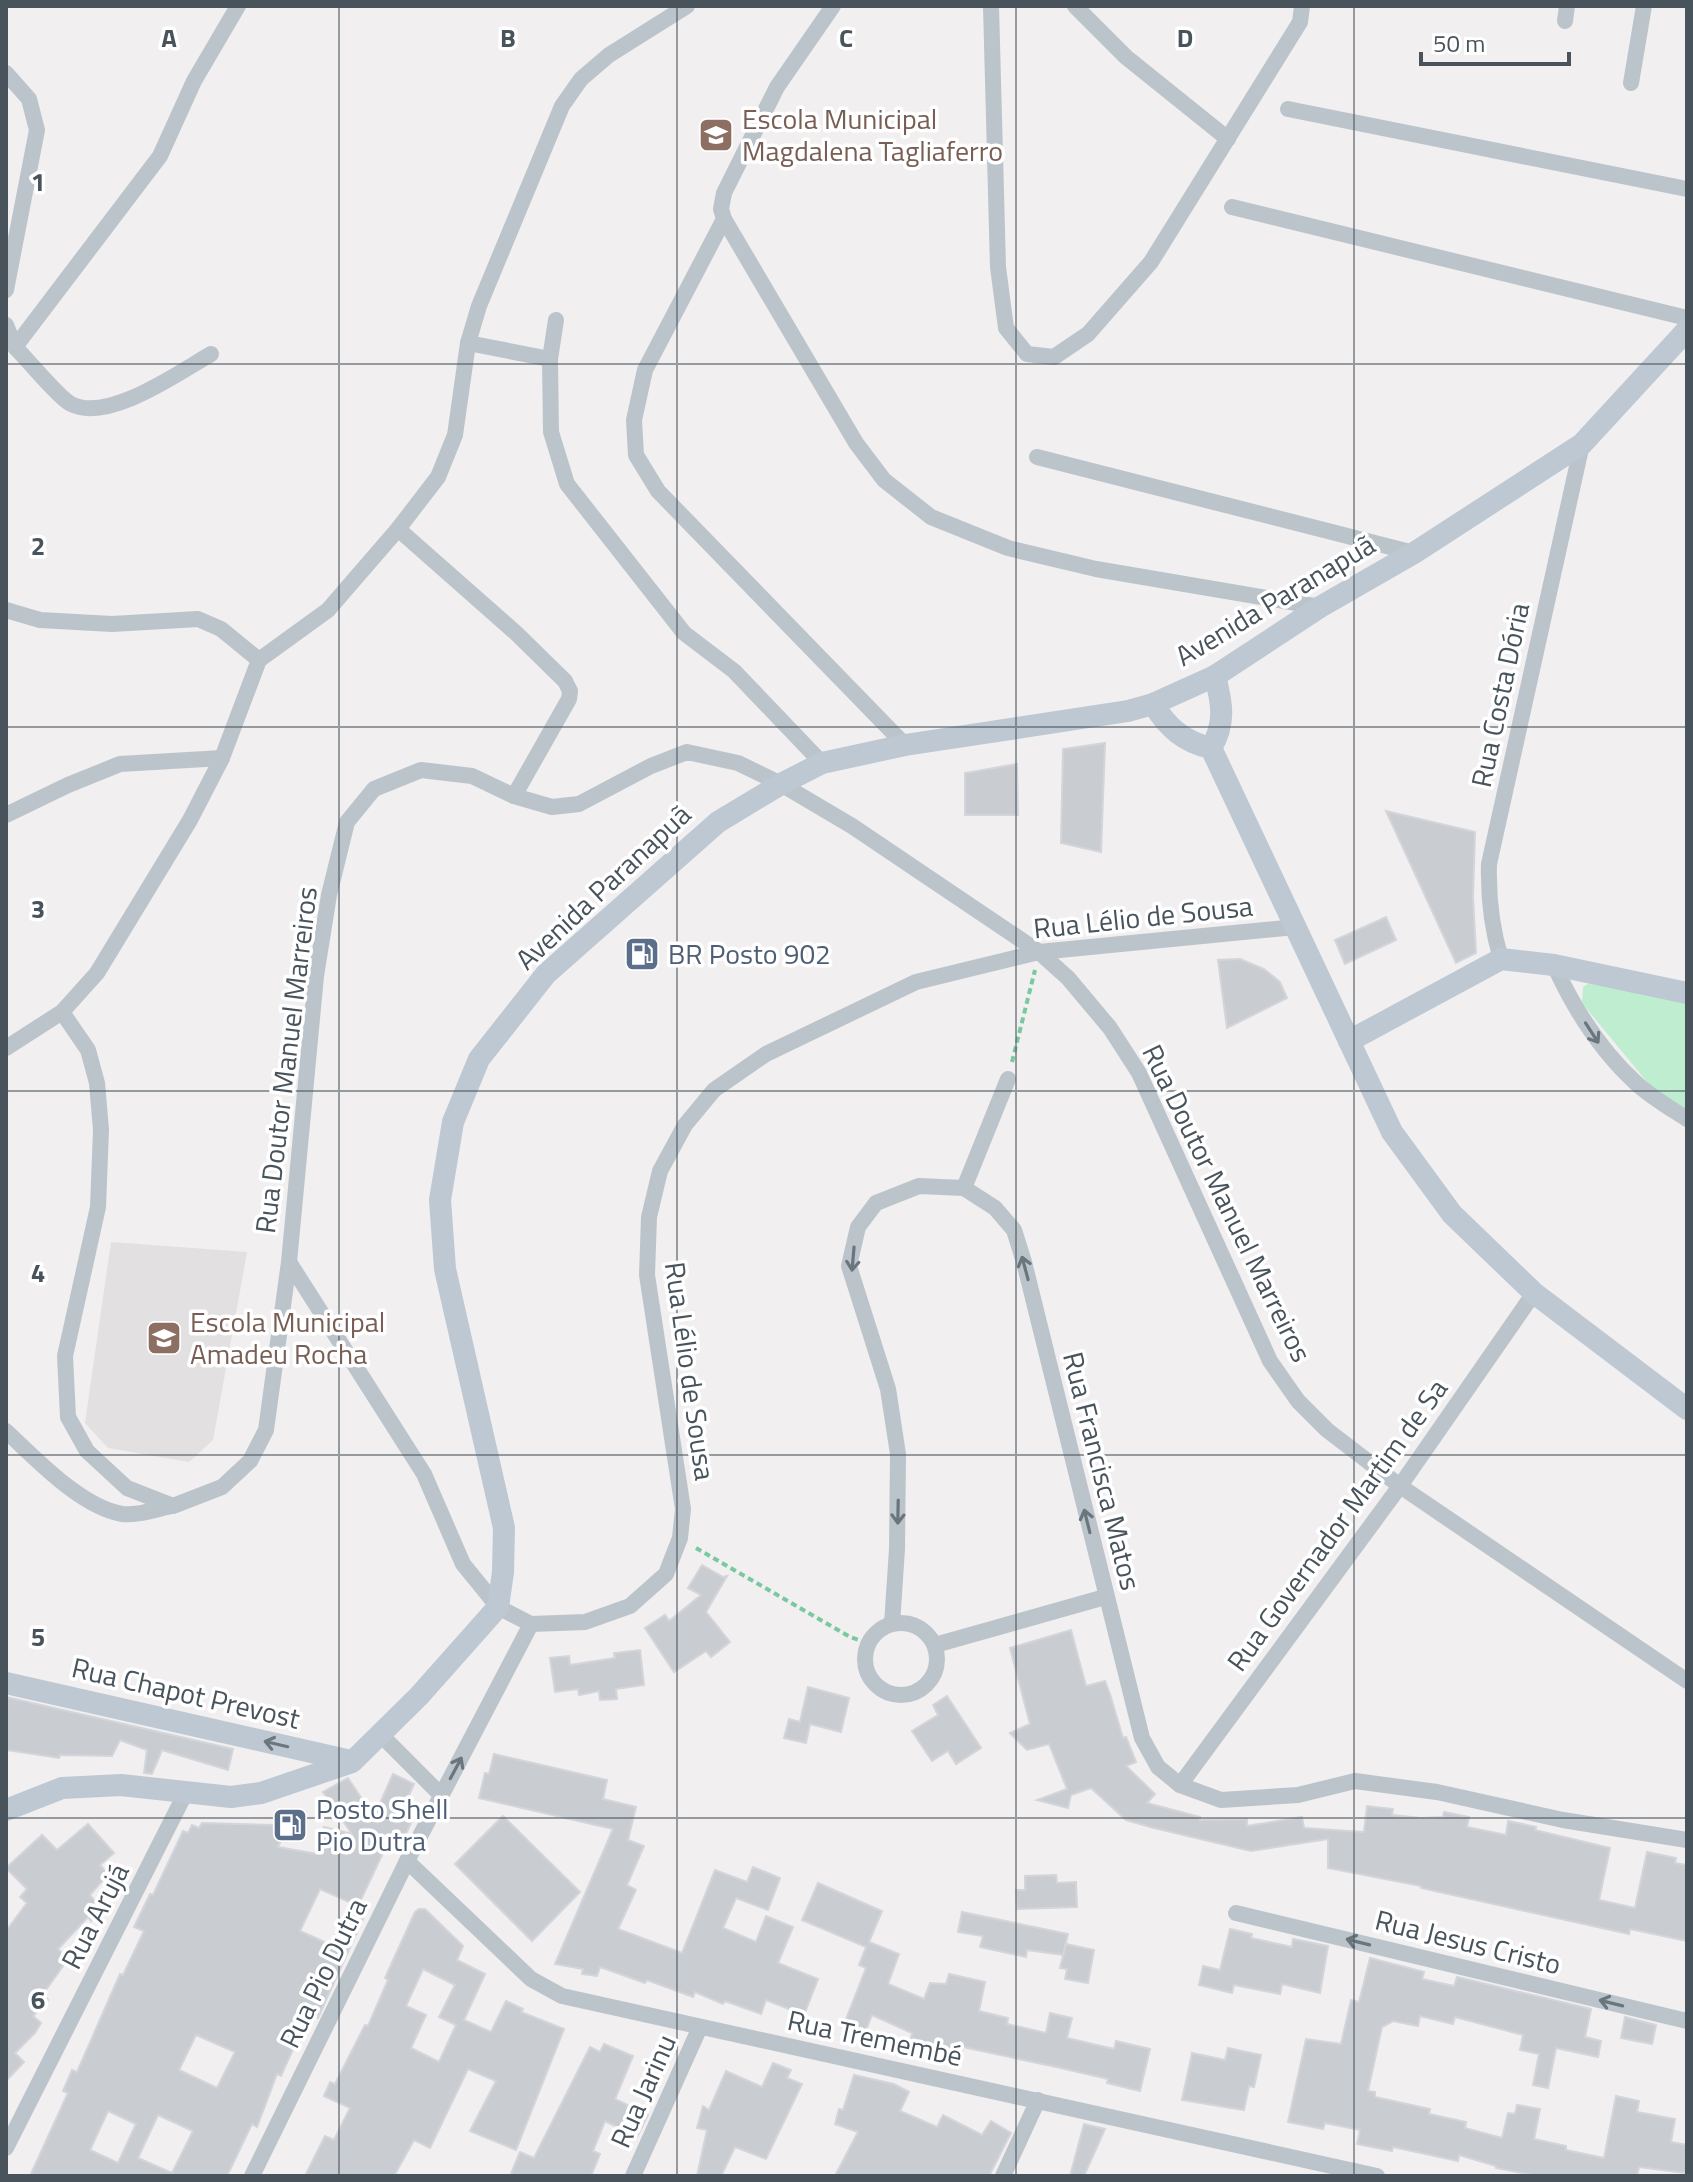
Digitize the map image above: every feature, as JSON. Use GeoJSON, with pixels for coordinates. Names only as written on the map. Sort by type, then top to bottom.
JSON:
{"type":"FeatureCollection","features":[{"type":"Feature","properties":{"kind":"street"},"geometry":{"type":"LineString","coordinates":[[15,347],[160,156],[194,81],[238,6]]}},
{"type":"Feature","properties":{"kind":"street"},"geometry":{"type":"LineString","coordinates":[[6,1048],[62,1012],[97,973],[190,820],[222,758],[259,660],[328,610],[438,477],[455,435],[468,343],[479,306],[562,106],[581,79],[609,55],[687,6]]}},
{"type":"Feature","properties":{"kind":"street"},"geometry":{"type":"LineString","coordinates":[[833,6],[777,87],[724,193],[721,209],[856,443],[884,480],[931,517],[1008,548],[1096,569],[1320,607]]}},
{"type":"Feature","properties":{"kind":"street"},"geometry":{"type":"LineString","coordinates":[[991,6],[998,267],[1006,328],[1027,354],[1054,357],[1088,334],[1151,262],[1301,14]]}},
{"type":"Feature","properties":{"kind":"street"},"geometry":{"type":"LineString","coordinates":[[1075,6],[1126,57],[1228,139]]}},
{"type":"Feature","properties":{"kind":"street"},"geometry":{"type":"LineString","coordinates":[[1631,83],[1644,6]]}},
{"type":"Feature","properties":{"kind":"street"},"geometry":{"type":"LineString","coordinates":[[6,73],[29,99],[37,130],[6,290]]}},
{"type":"Feature","properties":{"kind":"street"},"geometry":{"type":"LineString","coordinates":[[1288,109],[1687,189]]}},
{"type":"Feature","properties":{"kind":"street"},"geometry":{"type":"LineString","coordinates":[[1232,207],[1687,318]]}},
{"type":"Feature","properties":{"kind":"street"},"geometry":{"type":"LineString","coordinates":[[724,219],[645,370],[634,420],[636,455],[658,491],[905,745]]}},
{"type":"Feature","properties":{"kind":"street"},"geometry":{"type":"LineString","coordinates":[[556,320],[550,359],[551,432],[567,484],[684,633],[734,671],[822,763]]}},
{"type":"Feature","properties":{"kind":"street"},"geometry":{"type":"LineString","coordinates":[[6,325],[15,347],[70,404],[97,410],[143,393],[211,354]]}},
{"type":"Feature","properties":{"kind":"street","name":"Avenida Paranapuã"},"geometry":{"type":"LineString","coordinates":[[498,1607],[504,1528],[445,1269],[440,1200],[453,1122],[479,1059],[546,974],[718,822],[822,763],[905,745],[1033,727],[1153,704],[1215,676],[1582,444],[1687,330]]}},
{"type":"Feature","properties":{"kind":"street"},"geometry":{"type":"LineString","coordinates":[[468,343],[550,359]]}},
{"type":"Feature","properties":{"kind":"street","name":"Rua Costa Dória"},"geometry":{"type":"LineString","coordinates":[[1501,959],[1491,925],[1489,864],[1582,444]]}},
{"type":"Feature","properties":{"kind":"street"},"geometry":{"type":"LineString","coordinates":[[1037,457],[1414,553]]}},
{"type":"Feature","properties":{"kind":"street"},"geometry":{"type":"LineString","coordinates":[[398,529],[516,633],[565,681],[570,691],[569,699],[514,796]]}},
{"type":"Feature","properties":{"kind":"street"},"geometry":{"type":"LineString","coordinates":[[6,610],[40,620],[112,624],[198,619],[221,629],[259,660]]}},
{"type":"Feature","properties":{"kind":"street"},"geometry":{"type":"LineString","coordinates":[[1211,748],[1223,719],[1215,676]]}},
{"type":"Feature","properties":{"kind":"street"},"geometry":{"type":"LineString","coordinates":[[1153,704],[1188,741],[1211,748],[1392,1132],[1452,1214],[1534,1293],[1687,1409]]}},
{"type":"Feature","properties":{"kind":"street","name":"Rua Doutor Manuel Marreiros"},"geometry":{"type":"LineString","coordinates":[[6,1431],[46,1468],[91,1502],[124,1515],[173,1506],[222,1487],[250,1461],[266,1430],[289,1262],[316,976],[329,895],[347,822],[374,789],[421,770],[472,776],[514,796],[552,807],[579,804],[651,766],[687,752],[738,763],[781,784],[852,826],[1039,952],[1068,978],[1102,1018],[1139,1073],[1270,1361],[1298,1401],[1327,1430],[1400,1486],[1687,1681]]}},
{"type":"Feature","properties":{"kind":"street"},"geometry":{"type":"LineString","coordinates":[[6,815],[120,764],[222,758]]}},
{"type":"Feature","properties":{"kind":"street","name":"Rua Lélio de Sousa"},"geometry":{"type":"LineString","coordinates":[[498,1607],[531,1624],[585,1622],[630,1606],[666,1574],[680,1538],[683,1509],[647,1275],[649,1217],[660,1171],[685,1125],[714,1090],[766,1054],[916,982],[1039,952],[1296,927]]}},
{"type":"Feature","properties":{"kind":"street"},"geometry":{"type":"LineString","coordinates":[[1349,1041],[1501,959],[1554,965],[1687,993]]}},
{"type":"Feature","properties":{"kind":"street"},"geometry":{"type":"LineString","coordinates":[[1554,965],[1568,995],[1603,1050],[1638,1085],[1687,1119]]}},
{"type":"Feature","properties":{"kind":"street"},"geometry":{"type":"LineString","coordinates":[[62,1012],[88,1050],[97,1083],[101,1130],[98,1207],[65,1356],[68,1417],[87,1451],[127,1488],[173,1506]]}},
{"type":"Feature","properties":{"kind":"street"},"geometry":{"type":"LineString","coordinates":[[892,1624],[898,1454],[888,1389],[849,1266],[858,1227],[876,1203],[919,1186],[964,1188],[1008,1079]]}},
{"type":"Feature","properties":{"kind":"street","name":"Rua Francisca Matos"},"geometry":{"type":"LineString","coordinates":[[964,1188],[995,1208],[1014,1230],[1142,1738],[1158,1767],[1180,1785],[1221,1800],[1298,1795],[1355,1781],[1437,1792],[1563,1820],[1687,1840]]}},
{"type":"Feature","properties":{"kind":"street"},"geometry":{"type":"LineString","coordinates":[[6,1810],[62,1788],[121,1785],[231,1797],[261,1793],[352,1762],[419,1696],[498,1607],[463,1564],[424,1474],[289,1262]]}},
{"type":"Feature","properties":{"kind":"street","name":"Rua Governador Martim de Sa"},"geometry":{"type":"LineString","coordinates":[[1180,1785],[1400,1486],[1534,1293]]}},
{"type":"Feature","properties":{"kind":"street"},"geometry":{"type":"LineString","coordinates":[[935,1645],[1105,1597]]}},
{"type":"Feature","properties":{"kind":"street"},"geometry":{"type":"LineString","coordinates":[[902,1623],[922,1629],[935,1645],[937,1666],[928,1684],[910,1695],[900,1696],[880,1690],[867,1673],[868,1643],[882,1628],[892,1624],[902,1623]]}},
{"type":"Feature","properties":{"kind":"street","name":"Rua Pio Dutra"},"geometry":{"type":"LineString","coordinates":[[252,2176],[407,1861],[531,1624]]}},
{"type":"Feature","properties":{"kind":"street","name":"Rua Chapot Prevost"},"geometry":{"type":"LineString","coordinates":[[6,1683],[352,1762]]}},
{"type":"Feature","properties":{"kind":"street"},"geometry":{"type":"LineString","coordinates":[[380,1734],[441,1795]]}},
{"type":"Feature","properties":{"kind":"street","name":"Rua Arujá"},"geometry":{"type":"LineString","coordinates":[[6,2148],[186,1792]]}},
{"type":"Feature","properties":{"kind":"street","name":"Rua Tremembé"},"geometry":{"type":"LineString","coordinates":[[407,1861],[531,1979],[562,1996],[1375,2176]]}},
{"type":"Feature","properties":{"kind":"street","name":"Rua Jesus Cristo"},"geometry":{"type":"LineString","coordinates":[[1236,1913],[1687,2021]]}},
{"type":"Feature","properties":{"kind":"street","name":"Rua Jarinu"},"geometry":{"type":"LineString","coordinates":[[633,2176],[700,2027]]}},
{"type":"Feature","properties":{"kind":"street"},"geometry":{"type":"LineString","coordinates":[[1003,2176],[1038,2100]]}},
{"type":"Feature","properties":{"kind":"path"},"geometry":{"type":"LineString","coordinates":[[1008,1079],[1039,952]]}},
{"type":"Feature","properties":{"kind":"path"},"geometry":{"type":"LineString","coordinates":[[680,1538],[747,1580],[850,1637],[868,1643]]}},
{"type":"Feature","properties":{"kind":"shaded area","name":"Escola Municipal Amadeu Rocha"},"geometry":{"type":"Polygon","coordinates":[[[111,1242],[247,1252],[213,1440],[189,1462],[108,1448],[85,1423],[111,1242]]]}},
{"type":"Feature","properties":{"kind":"green space"},"geometry":{"type":"Polygon","coordinates":[[[1588,984],[1624,987],[1687,1001],[1687,1113],[1657,1094],[1582,1003],[1583,987],[1588,984]]]}},
{"type":"Feature","properties":{"kind":"building"},"geometry":{"type":"Polygon","coordinates":[[[1105,743],[1101,852],[1061,843],[1063,749],[1105,743]]]}},
{"type":"Feature","properties":{"kind":"building"},"geometry":{"type":"Polygon","coordinates":[[[1017,764],[1018,815],[965,815],[965,773],[1017,764]]]}},
{"type":"Feature","properties":{"kind":"building"},"geometry":{"type":"Polygon","coordinates":[[[1386,811],[1475,832],[1473,897],[1476,953],[1456,963],[1386,811]]]}},
{"type":"Feature","properties":{"kind":"building"},"geometry":{"type":"Polygon","coordinates":[[[1386,917],[1396,940],[1345,964],[1335,940],[1386,917]]]}},
{"type":"Feature","properties":{"kind":"building"},"geometry":{"type":"Polygon","coordinates":[[[1240,959],[1264,969],[1280,982],[1287,998],[1227,1028],[1218,960],[1240,959]]]}},
{"type":"Feature","properties":{"kind":"building"},"geometry":{"type":"Polygon","coordinates":[[[702,1565],[723,1577],[727,1576],[706,1612],[730,1642],[711,1657],[706,1651],[674,1672],[645,1628],[665,1615],[669,1621],[701,1595],[688,1588],[702,1565]]]}},
{"type":"Feature","properties":{"kind":"building"},"geometry":{"type":"Polygon","coordinates":[[[1071,1630],[1086,1686],[1105,1681],[1123,1738],[1126,1737],[1136,1762],[1126,1766],[1155,1794],[1147,1803],[1200,1817],[1200,1820],[1247,1819],[1247,1826],[1302,1817],[1304,1828],[1364,1832],[1367,1806],[1393,1809],[1392,1815],[1443,1817],[1444,1812],[1469,1817],[1467,1827],[1506,1835],[1508,1821],[1536,1827],[1535,1830],[1610,1848],[1599,1900],[1635,1908],[1647,1852],[1676,1858],[1675,1863],[1687,1865],[1687,1941],[1630,1929],[1629,1934],[1328,1868],[1328,1839],[1251,1851],[1126,1820],[1091,1788],[1071,1795],[1068,1808],[1037,1800],[1067,1789],[1049,1744],[1027,1750],[1010,1733],[1030,1724],[1010,1648],[1071,1630]]]}},
{"type":"Feature","properties":{"kind":"building"},"geometry":{"type":"Polygon","coordinates":[[[640,1650],[644,1685],[616,1689],[617,1699],[600,1700],[599,1691],[579,1695],[578,1689],[555,1692],[550,1658],[569,1656],[570,1665],[615,1658],[614,1653],[640,1650]]]}},
{"type":"Feature","properties":{"kind":"building"},"geometry":{"type":"Polygon","coordinates":[[[808,1687],[849,1698],[841,1732],[810,1724],[806,1743],[784,1738],[789,1719],[800,1722],[808,1687]]]}},
{"type":"Feature","properties":{"kind":"building"},"geometry":{"type":"Polygon","coordinates":[[[947,1696],[981,1748],[956,1764],[948,1751],[932,1761],[912,1731],[938,1715],[933,1705],[947,1696]]]}},
{"type":"Feature","properties":{"kind":"building"},"geometry":{"type":"Polygon","coordinates":[[[6,1697],[233,1749],[228,1770],[162,1750],[152,1774],[144,1773],[147,1750],[120,1740],[112,1756],[60,1755],[59,1758],[6,1750],[6,1697]]]}},
{"type":"Feature","properties":{"kind":"building"},"geometry":{"type":"Polygon","coordinates":[[[494,1754],[607,1780],[603,1799],[636,1807],[628,1840],[644,1846],[627,1885],[636,1890],[618,1929],[682,1953],[715,1870],[747,1882],[753,1867],[780,1878],[768,1910],[736,1898],[723,1928],[756,1942],[766,1916],[793,1927],[778,1963],[818,1979],[804,2015],[766,2000],[761,2014],[725,2001],[723,2004],[695,1992],[693,1997],[647,1980],[645,1983],[600,1967],[597,1976],[582,1974],[583,1969],[555,1964],[613,1829],[479,1798],[494,1754]]]}},
{"type":"Feature","properties":{"kind":"building"},"geometry":{"type":"Polygon","coordinates":[[[393,1774],[414,1784],[399,1817],[411,1823],[402,1842],[391,1836],[358,1906],[320,1889],[300,1931],[331,1945],[346,1912],[363,1919],[318,2018],[309,2014],[281,2076],[277,2074],[257,2127],[252,2124],[227,2176],[30,2176],[68,2093],[63,2091],[72,2070],[77,2072],[120,1974],[123,1975],[144,1931],[134,1927],[183,1831],[188,1833],[192,1825],[199,1828],[202,1823],[276,1825],[286,1830],[278,1847],[318,1854],[324,1827],[352,1834],[323,1792],[348,1778],[374,1817],[393,1774]],[[196,2035],[179,2070],[217,2088],[235,2052],[196,2035]],[[108,2111],[90,2150],[118,2163],[136,2124],[108,2111]],[[158,2115],[138,2158],[172,2173],[193,2131],[158,2115]]]}},
{"type":"Feature","properties":{"kind":"building"},"geometry":{"type":"Polygon","coordinates":[[[503,1816],[580,1892],[532,1941],[455,1864],[503,1816]]]}},
{"type":"Feature","properties":{"kind":"building"},"geometry":{"type":"Polygon","coordinates":[[[88,1824],[114,1853],[100,1865],[108,1874],[90,1895],[98,1905],[91,1921],[88,1917],[58,1949],[68,1959],[43,1994],[48,2000],[33,2016],[41,2023],[15,2053],[24,2062],[6,2081],[6,1931],[27,1903],[20,1897],[27,1889],[6,1868],[42,1835],[57,1850],[88,1824]]]}},
{"type":"Feature","properties":{"kind":"building"},"geometry":{"type":"Polygon","coordinates":[[[1056,1875],[1057,1883],[1076,1882],[1077,1907],[1017,1909],[1016,1890],[1025,1890],[1025,1876],[1056,1875]]]}},
{"type":"Feature","properties":{"kind":"building"},"geometry":{"type":"Polygon","coordinates":[[[818,1883],[882,1911],[869,1942],[899,1954],[888,1984],[924,1999],[930,1983],[946,1984],[949,1974],[985,1982],[979,2011],[1008,2018],[1007,2024],[1046,2033],[1050,2013],[1072,2018],[1067,2038],[1114,2049],[1116,2041],[1150,2049],[1140,2091],[1107,2083],[1108,2079],[1061,2068],[963,2047],[962,2051],[921,2044],[922,2041],[911,2038],[912,2033],[872,2015],[866,2030],[845,2022],[866,1968],[859,1965],[866,1947],[802,1920],[818,1883]]]}},
{"type":"Feature","properties":{"kind":"building"},"geometry":{"type":"Polygon","coordinates":[[[425,1909],[463,1946],[457,1960],[485,1974],[464,2020],[491,2032],[506,2001],[523,2009],[521,2012],[564,2029],[516,2150],[470,2131],[496,2081],[468,2069],[430,2148],[414,2140],[394,2176],[305,2176],[325,2136],[334,2140],[350,2108],[324,2096],[330,2082],[335,2084],[365,2025],[368,2026],[388,1980],[385,1978],[415,1912],[425,1909]],[[423,1969],[406,2006],[426,2015],[411,2048],[439,2062],[456,2025],[439,2017],[455,1985],[423,1969]]]}},
{"type":"Feature","properties":{"kind":"building"},"geometry":{"type":"Polygon","coordinates":[[[962,1912],[1068,1934],[1063,1955],[1027,1950],[1026,1957],[980,1947],[983,1936],[958,1932],[962,1912]]]}},
{"type":"Feature","properties":{"kind":"building"},"geometry":{"type":"Polygon","coordinates":[[[1230,1929],[1252,1934],[1251,1938],[1292,1947],[1293,1939],[1328,1946],[1320,1993],[1282,1984],[1280,1994],[1234,1985],[1232,1993],[1199,1985],[1203,1966],[1220,1970],[1230,1929]]]}},
{"type":"Feature","properties":{"kind":"building"},"geometry":{"type":"Polygon","coordinates":[[[1066,1944],[1094,1950],[1088,1983],[1065,1979],[1067,1969],[1060,1968],[1066,1944]]]}},
{"type":"Feature","properties":{"kind":"building"},"geometry":{"type":"Polygon","coordinates":[[[1370,1958],[1424,1972],[1422,1979],[1454,1986],[1457,1977],[1591,2009],[1585,2037],[1601,2041],[1598,2057],[1556,2048],[1548,2088],[1533,2085],[1539,2054],[1520,2050],[1523,2035],[1455,2017],[1453,2024],[1420,2016],[1418,2026],[1393,2021],[1382,2027],[1368,2091],[1375,2092],[1375,2097],[1430,2109],[1429,2114],[1466,2122],[1465,2128],[1502,2138],[1508,2113],[1515,2114],[1517,2105],[1540,2109],[1534,2139],[1604,2158],[1616,2096],[1639,2101],[1637,2112],[1675,2119],[1671,2142],[1687,2145],[1687,2173],[1639,2167],[1637,2176],[1538,2176],[1496,2168],[1459,2155],[1458,2161],[1393,2147],[1392,2151],[1357,2144],[1360,2130],[1325,2123],[1323,2129],[1288,2122],[1306,2039],[1341,2044],[1351,2000],[1359,2002],[1370,1958]]]}},
{"type":"Feature","properties":{"kind":"building"},"geometry":{"type":"Polygon","coordinates":[[[1625,2017],[1656,2025],[1652,2044],[1621,2038],[1625,2017]]]}},
{"type":"Feature","properties":{"kind":"building"},"geometry":{"type":"Polygon","coordinates":[[[604,2044],[633,2056],[615,2099],[648,2115],[637,2137],[605,2121],[593,2151],[600,2154],[591,2176],[510,2176],[520,2152],[534,2158],[590,2047],[600,2052],[604,2044]]]}},
{"type":"Feature","properties":{"kind":"building"},"geometry":{"type":"Polygon","coordinates":[[[1228,2048],[1261,2055],[1254,2087],[1249,2086],[1244,2110],[1182,2100],[1192,2053],[1225,2060],[1228,2048]]]}},
{"type":"Feature","properties":{"kind":"building"},"geometry":{"type":"Polygon","coordinates":[[[773,2063],[791,2070],[787,2078],[802,2084],[766,2159],[735,2147],[721,2176],[697,2176],[707,2130],[697,2128],[703,2106],[709,2110],[726,2071],[762,2087],[773,2063]]]}},
{"type":"Feature","properties":{"kind":"building"},"geometry":{"type":"Polygon","coordinates":[[[854,2075],[894,2084],[909,2092],[900,2111],[937,2127],[943,2115],[982,2135],[991,2121],[1011,2133],[989,2176],[835,2176],[858,2132],[835,2124],[854,2075]]]}},
{"type":"Feature","properties":{"kind":"building"},"geometry":{"type":"Polygon","coordinates":[[[1084,2124],[1105,2129],[1084,2176],[1070,2176],[1084,2124]]]}},
{"type":"Feature","properties":{"kind":"place","name":"Escola Municipal Magdalena Tagliaferro"},"geometry":{"type":"Point","coordinates":[716,135]}},
{"type":"Feature","properties":{"kind":"place","name":"BR Posto 902"},"geometry":{"type":"Point","coordinates":[642,954]}},
{"type":"Feature","properties":{"kind":"place","name":"Escola Municipal Amadeu Rocha"},"geometry":{"type":"Point","coordinates":[164,1338]}},
{"type":"Feature","properties":{"kind":"place","name":"Posto Shell Pio Dutra"},"geometry":{"type":"Point","coordinates":[290,1825]}}]}
